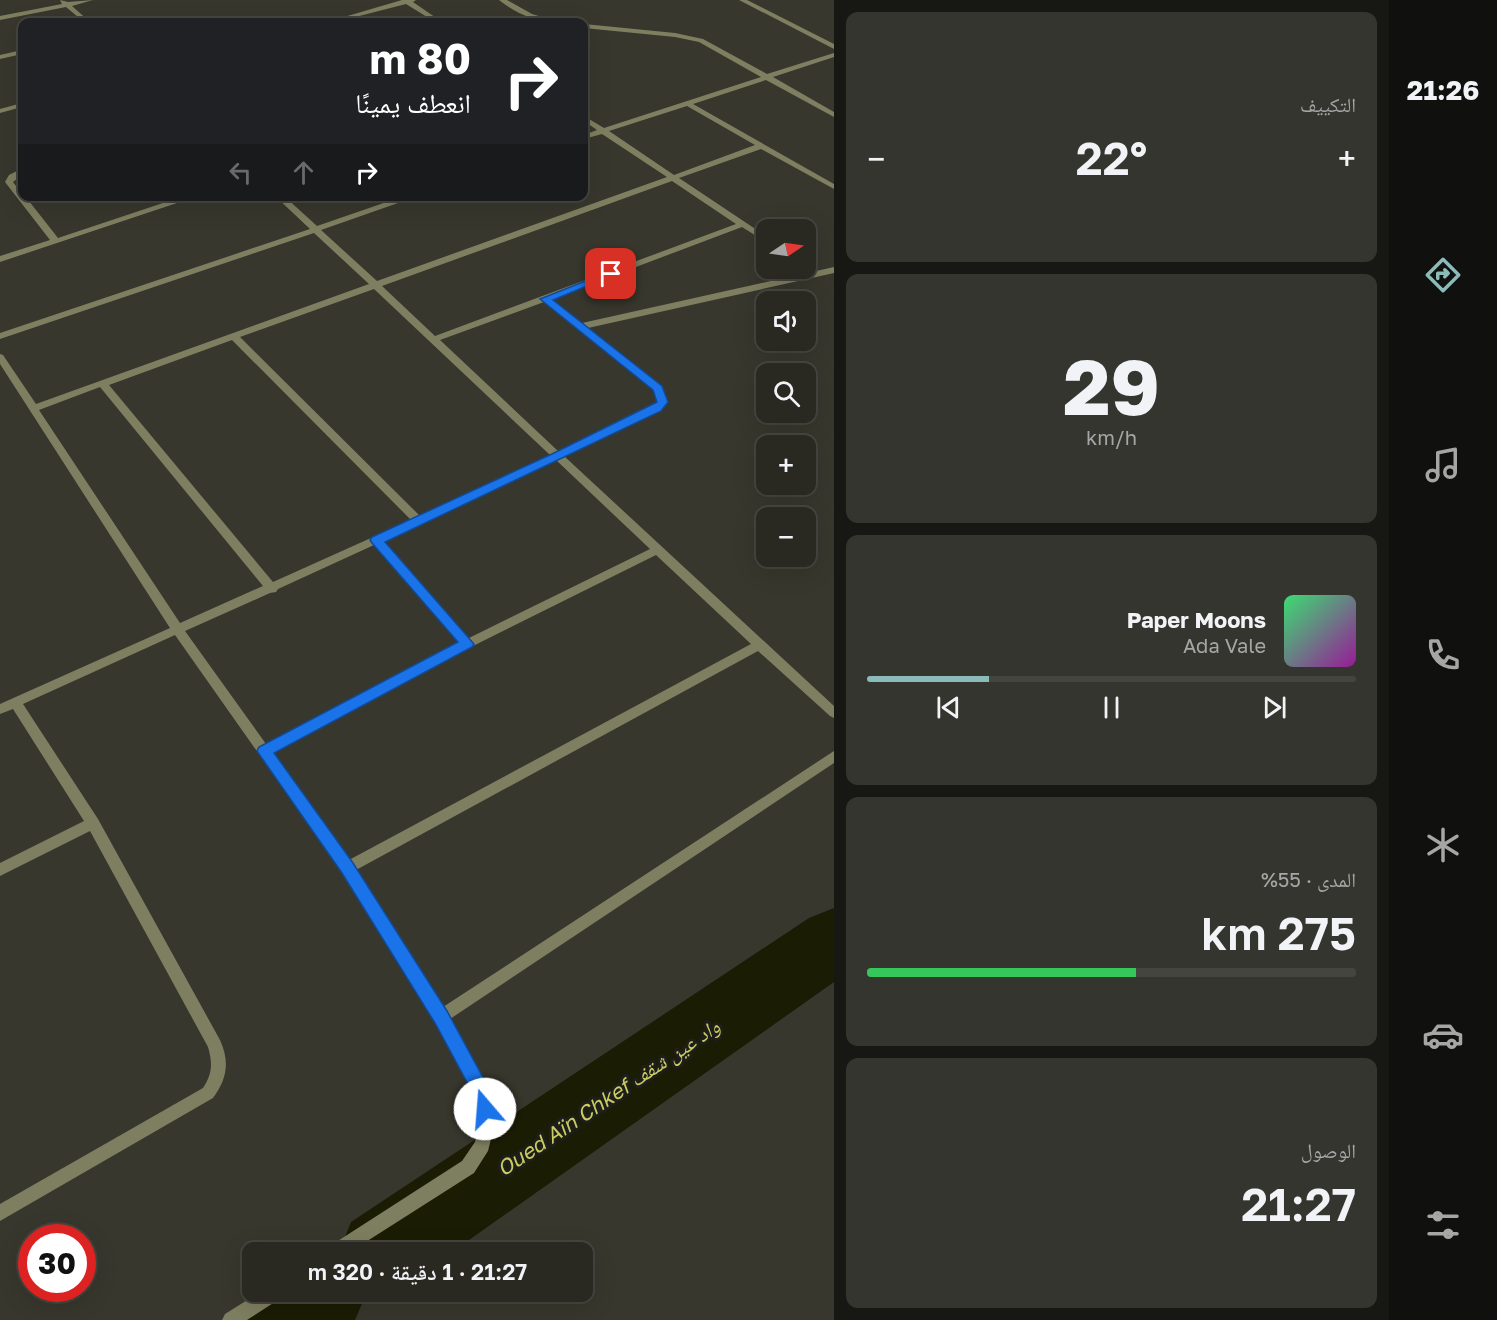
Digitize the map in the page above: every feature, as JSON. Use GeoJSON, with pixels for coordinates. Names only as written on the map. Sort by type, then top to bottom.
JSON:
{"type":"FeatureCollection","features":[{"type":"Feature","properties":{"kind":"street"},"geometry":{"type":"LineString","coordinates":[[0,18],[64,2],[90,0]]}},
{"type":"Feature","properties":{"kind":"street"},"geometry":{"type":"LineString","coordinates":[[344,18],[408,0],[433,18]]}},
{"type":"Feature","properties":{"kind":"street"},"geometry":{"type":"LineString","coordinates":[[502,0],[530,16],[539,18]]}},
{"type":"Feature","properties":{"kind":"street"},"geometry":{"type":"LineString","coordinates":[[742,0],[834,47]]}},
{"type":"Feature","properties":{"kind":"street"},"geometry":{"type":"LineString","coordinates":[[64,2],[82,18]]}},
{"type":"Feature","properties":{"kind":"street"},"geometry":{"type":"LineString","coordinates":[[588,26],[675,35],[701,40],[834,115]]}},
{"type":"Feature","properties":{"kind":"street"},"geometry":{"type":"LineString","coordinates":[[0,57],[18,53]]}},
{"type":"Feature","properties":{"kind":"street"},"geometry":{"type":"LineString","coordinates":[[588,136],[834,55]]}},
{"type":"Feature","properties":{"kind":"street"},"geometry":{"type":"LineString","coordinates":[[687,103],[834,188]]}},
{"type":"Feature","properties":{"kind":"street"},"geometry":{"type":"LineString","coordinates":[[0,111],[18,106]]}},
{"type":"Feature","properties":{"kind":"street"},"geometry":{"type":"LineString","coordinates":[[588,121],[756,233]]}},
{"type":"Feature","properties":{"kind":"street"},"geometry":{"type":"LineString","coordinates":[[34,408],[762,146]]}},
{"type":"Feature","properties":{"kind":"street"},"geometry":{"type":"LineString","coordinates":[[18,174],[9,182],[18,193]]}},
{"type":"Feature","properties":{"kind":"street"},"geometry":{"type":"LineString","coordinates":[[24,201],[55,240]]}},
{"type":"Feature","properties":{"kind":"street"},"geometry":{"type":"LineString","coordinates":[[0,260],[178,201]]}},
{"type":"Feature","properties":{"kind":"street"},"geometry":{"type":"LineString","coordinates":[[284,201],[435,339],[557,457],[759,645],[834,712]]}},
{"type":"Feature","properties":{"kind":"street"},"geometry":{"type":"LineString","coordinates":[[0,336],[400,201]]}},
{"type":"Feature","properties":{"kind":"street"},"geometry":{"type":"LineString","coordinates":[[435,339],[743,224]]}},
{"type":"Feature","properties":{"kind":"street"},"geometry":{"type":"LineString","coordinates":[[816,274],[834,270]]}},
{"type":"Feature","properties":{"kind":"street"},"geometry":{"type":"LineString","coordinates":[[579,327],[794,279]]}},
{"type":"Feature","properties":{"kind":"street"},"geometry":{"type":"LineString","coordinates":[[0,709],[272,589],[419,521],[557,457],[657,408],[663,402],[658,389],[546,299]]}},
{"type":"Feature","properties":{"kind":"street"},"geometry":{"type":"LineString","coordinates":[[233,336],[419,521]]}},
{"type":"Feature","properties":{"kind":"street"},"geometry":{"type":"LineString","coordinates":[[0,357],[178,630],[347,868],[441,1017],[484,1096],[487,1123],[482,1146],[468,1167],[352,1242]]}},
{"type":"Feature","properties":{"kind":"street"},"geometry":{"type":"LineString","coordinates":[[102,383],[272,589]]}},
{"type":"Feature","properties":{"kind":"street"},"geometry":{"type":"LineString","coordinates":[[376,540],[467,644]]}},
{"type":"Feature","properties":{"kind":"street"},"geometry":{"type":"LineString","coordinates":[[264,751],[467,644],[657,550]]}},
{"type":"Feature","properties":{"kind":"street"},"geometry":{"type":"LineString","coordinates":[[347,868],[759,645]]}},
{"type":"Feature","properties":{"kind":"street"},"geometry":{"type":"LineString","coordinates":[[0,1213],[208,1093],[219,1079],[220,1063],[215,1045],[93,823],[15,702]]}},
{"type":"Feature","properties":{"kind":"street"},"geometry":{"type":"LineString","coordinates":[[441,1017],[834,756]]}},
{"type":"Feature","properties":{"kind":"street"},"geometry":{"type":"LineString","coordinates":[[0,870],[93,823]]}},
{"type":"Feature","properties":{"kind":"street"},"geometry":{"type":"LineString","coordinates":[[231,1320],[259,1302]]}},
{"type":"Feature","properties":{"kind":"waterway","name":"Oued Aïn Chkef واد عين شقف"},"geometry":{"type":"LineString","coordinates":[[396,1242],[834,941]]}},
{"type":"Feature","properties":{"kind":"waterway","name":"Oued Aïn Chkef واد عين شقف"},"geometry":{"type":"LineString","coordinates":[[283,1320],[309,1302]]}},
{"type":"Feature","properties":{"kind":"route"},"geometry":{"type":"LineString","coordinates":[[485,1109],[484,1096],[441,1017],[347,868],[264,751],[467,644],[376,540],[557,457],[657,408],[663,402],[662,394],[658,389],[546,299],[611,274]]}}]}
